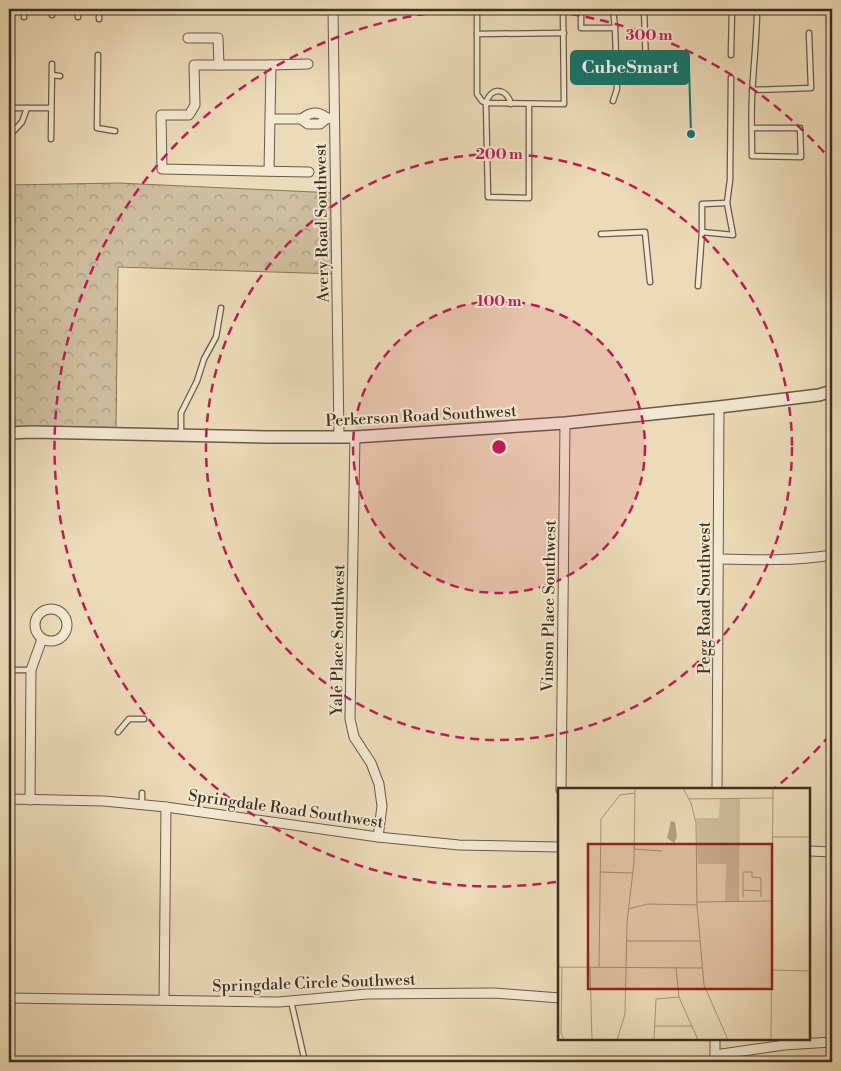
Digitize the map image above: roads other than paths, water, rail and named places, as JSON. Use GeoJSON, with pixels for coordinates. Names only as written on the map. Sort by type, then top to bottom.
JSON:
{"type":"FeatureCollection","features":[{"type":"Feature","properties":{"kind":"street","name":"Avery Road Southwest"},"geometry":{"type":"LineString","coordinates":[[333,9],[330,119],[339,437]]}},
{"type":"Feature","properties":{"kind":"street"},"geometry":{"type":"LineString","coordinates":[[188,38],[218,38],[219,65]]}},
{"type":"Feature","properties":{"kind":"street"},"geometry":{"type":"LineString","coordinates":[[308,64],[194,65],[195,105],[189,115],[161,115],[162,168],[309,172]]}},
{"type":"Feature","properties":{"kind":"street"},"geometry":{"type":"LineString","coordinates":[[269,171],[271,65]]}},
{"type":"Feature","properties":{"kind":"street"},"geometry":{"type":"LineString","coordinates":[[271,119],[301,119],[308,124],[320,124],[330,119]]}},
{"type":"Feature","properties":{"kind":"street","name":"Perkerson Road Southwest"},"geometry":{"type":"LineString","coordinates":[[9,433],[339,437],[565,422],[719,407],[832,391]]}},
{"type":"Feature","properties":{"kind":"street","name":"Pegg Road Southwest"},"geometry":{"type":"LineString","coordinates":[[717,788],[719,407]]}},
{"type":"Feature","properties":{"kind":"street","name":"Vinson Place Southwest"},"geometry":{"type":"LineString","coordinates":[[561,788],[565,422]]}},
{"type":"Feature","properties":{"kind":"street","name":"Yale Place Southwest"},"geometry":{"type":"LineString","coordinates":[[355,436],[350,719],[354,737],[372,763],[379,784],[382,806],[378,837]]}},
{"type":"Feature","properties":{"kind":"street"},"geometry":{"type":"LineString","coordinates":[[719,559],[782,560],[832,555]]}},
{"type":"Feature","properties":{"kind":"street"},"geometry":{"type":"LineString","coordinates":[[30,800],[30,670],[42,639]]}},
{"type":"Feature","properties":{"kind":"street","name":"Springdale Road Southwest"},"geometry":{"type":"LineString","coordinates":[[9,799],[118,798],[142,805],[378,837],[459,845],[558,847]]}},
{"type":"Feature","properties":{"kind":"street"},"geometry":{"type":"LineString","coordinates":[[164,1000],[166,807]]}},
{"type":"Feature","properties":{"kind":"street"},"geometry":{"type":"LineString","coordinates":[[811,851],[832,852]]}},
{"type":"Feature","properties":{"kind":"street","name":"Springdale Circle Southwest"},"geometry":{"type":"LineString","coordinates":[[9,998],[278,1002],[367,994],[494,993],[558,998]]}},
{"type":"Feature","properties":{"kind":"street"},"geometry":{"type":"LineString","coordinates":[[715,1041],[715,1058],[784,1045],[832,1042]]}},
{"type":"Feature","properties":{"kind":"lane"},"geometry":{"type":"LineString","coordinates":[[24,9],[24,17]]}},
{"type":"Feature","properties":{"kind":"lane"},"geometry":{"type":"LineString","coordinates":[[52,9],[52,15]]}},
{"type":"Feature","properties":{"kind":"lane"},"geometry":{"type":"LineString","coordinates":[[78,9],[78,17]]}},
{"type":"Feature","properties":{"kind":"lane"},"geometry":{"type":"LineString","coordinates":[[99,9],[99,19]]}},
{"type":"Feature","properties":{"kind":"lane"},"geometry":{"type":"LineString","coordinates":[[477,9],[477,94],[482,101],[486,103],[511,104],[564,104],[563,9]]}},
{"type":"Feature","properties":{"kind":"lane"},"geometry":{"type":"LineString","coordinates":[[581,9],[581,27],[615,28]]}},
{"type":"Feature","properties":{"kind":"lane"},"geometry":{"type":"LineString","coordinates":[[613,9],[617,89],[613,101]]}},
{"type":"Feature","properties":{"kind":"lane"},"geometry":{"type":"LineString","coordinates":[[644,9],[646,65]]}},
{"type":"Feature","properties":{"kind":"lane"},"geometry":{"type":"LineString","coordinates":[[731,55],[732,9]]}},
{"type":"Feature","properties":{"kind":"lane"},"geometry":{"type":"LineString","coordinates":[[752,128],[800,128],[801,157],[752,156],[752,128],[752,90],[757,9]]}},
{"type":"Feature","properties":{"kind":"lane"},"geometry":{"type":"LineString","coordinates":[[477,34],[564,33]]}},
{"type":"Feature","properties":{"kind":"lane"},"geometry":{"type":"LineString","coordinates":[[752,90],[811,88],[809,33]]}},
{"type":"Feature","properties":{"kind":"lane"},"geometry":{"type":"LineString","coordinates":[[98,55],[97,128],[116,131]]}},
{"type":"Feature","properties":{"kind":"lane"},"geometry":{"type":"LineString","coordinates":[[51,139],[52,64]]}},
{"type":"Feature","properties":{"kind":"lane"},"geometry":{"type":"LineString","coordinates":[[52,75],[60,76]]}},
{"type":"Feature","properties":{"kind":"lane"},"geometry":{"type":"LineString","coordinates":[[702,232],[734,235],[727,203],[730,180],[731,78]]}},
{"type":"Feature","properties":{"kind":"lane"},"geometry":{"type":"LineString","coordinates":[[511,104],[506,93],[499,91],[491,93],[486,103],[488,197],[529,198],[529,104]]}},
{"type":"Feature","properties":{"kind":"lane"},"geometry":{"type":"LineString","coordinates":[[9,108],[51,108]]}},
{"type":"Feature","properties":{"kind":"lane"},"geometry":{"type":"LineString","coordinates":[[9,136],[22,122],[28,108]]}},
{"type":"Feature","properties":{"kind":"lane"},"geometry":{"type":"LineString","coordinates":[[698,286],[702,204],[727,203]]}},
{"type":"Feature","properties":{"kind":"lane"},"geometry":{"type":"LineString","coordinates":[[601,234],[645,232],[650,282]]}},
{"type":"Feature","properties":{"kind":"lane"},"geometry":{"type":"LineString","coordinates":[[181,435],[181,413],[197,381],[204,359],[216,337],[221,308]]}},
{"type":"Feature","properties":{"kind":"lane"},"geometry":{"type":"LineString","coordinates":[[9,670],[30,670]]}},
{"type":"Feature","properties":{"kind":"lane"},"geometry":{"type":"LineString","coordinates":[[118,732],[130,719],[144,719]]}},
{"type":"Feature","properties":{"kind":"lane"},"geometry":{"type":"LineString","coordinates":[[142,793],[142,805]]}},
{"type":"Feature","properties":{"kind":"lane"},"geometry":{"type":"LineString","coordinates":[[291,1001],[305,1062]]}},
{"type":"Feature","properties":{"kind":"place","name":"CubeSmart"},"geometry":{"type":"Point","coordinates":[691,134]}}]}
